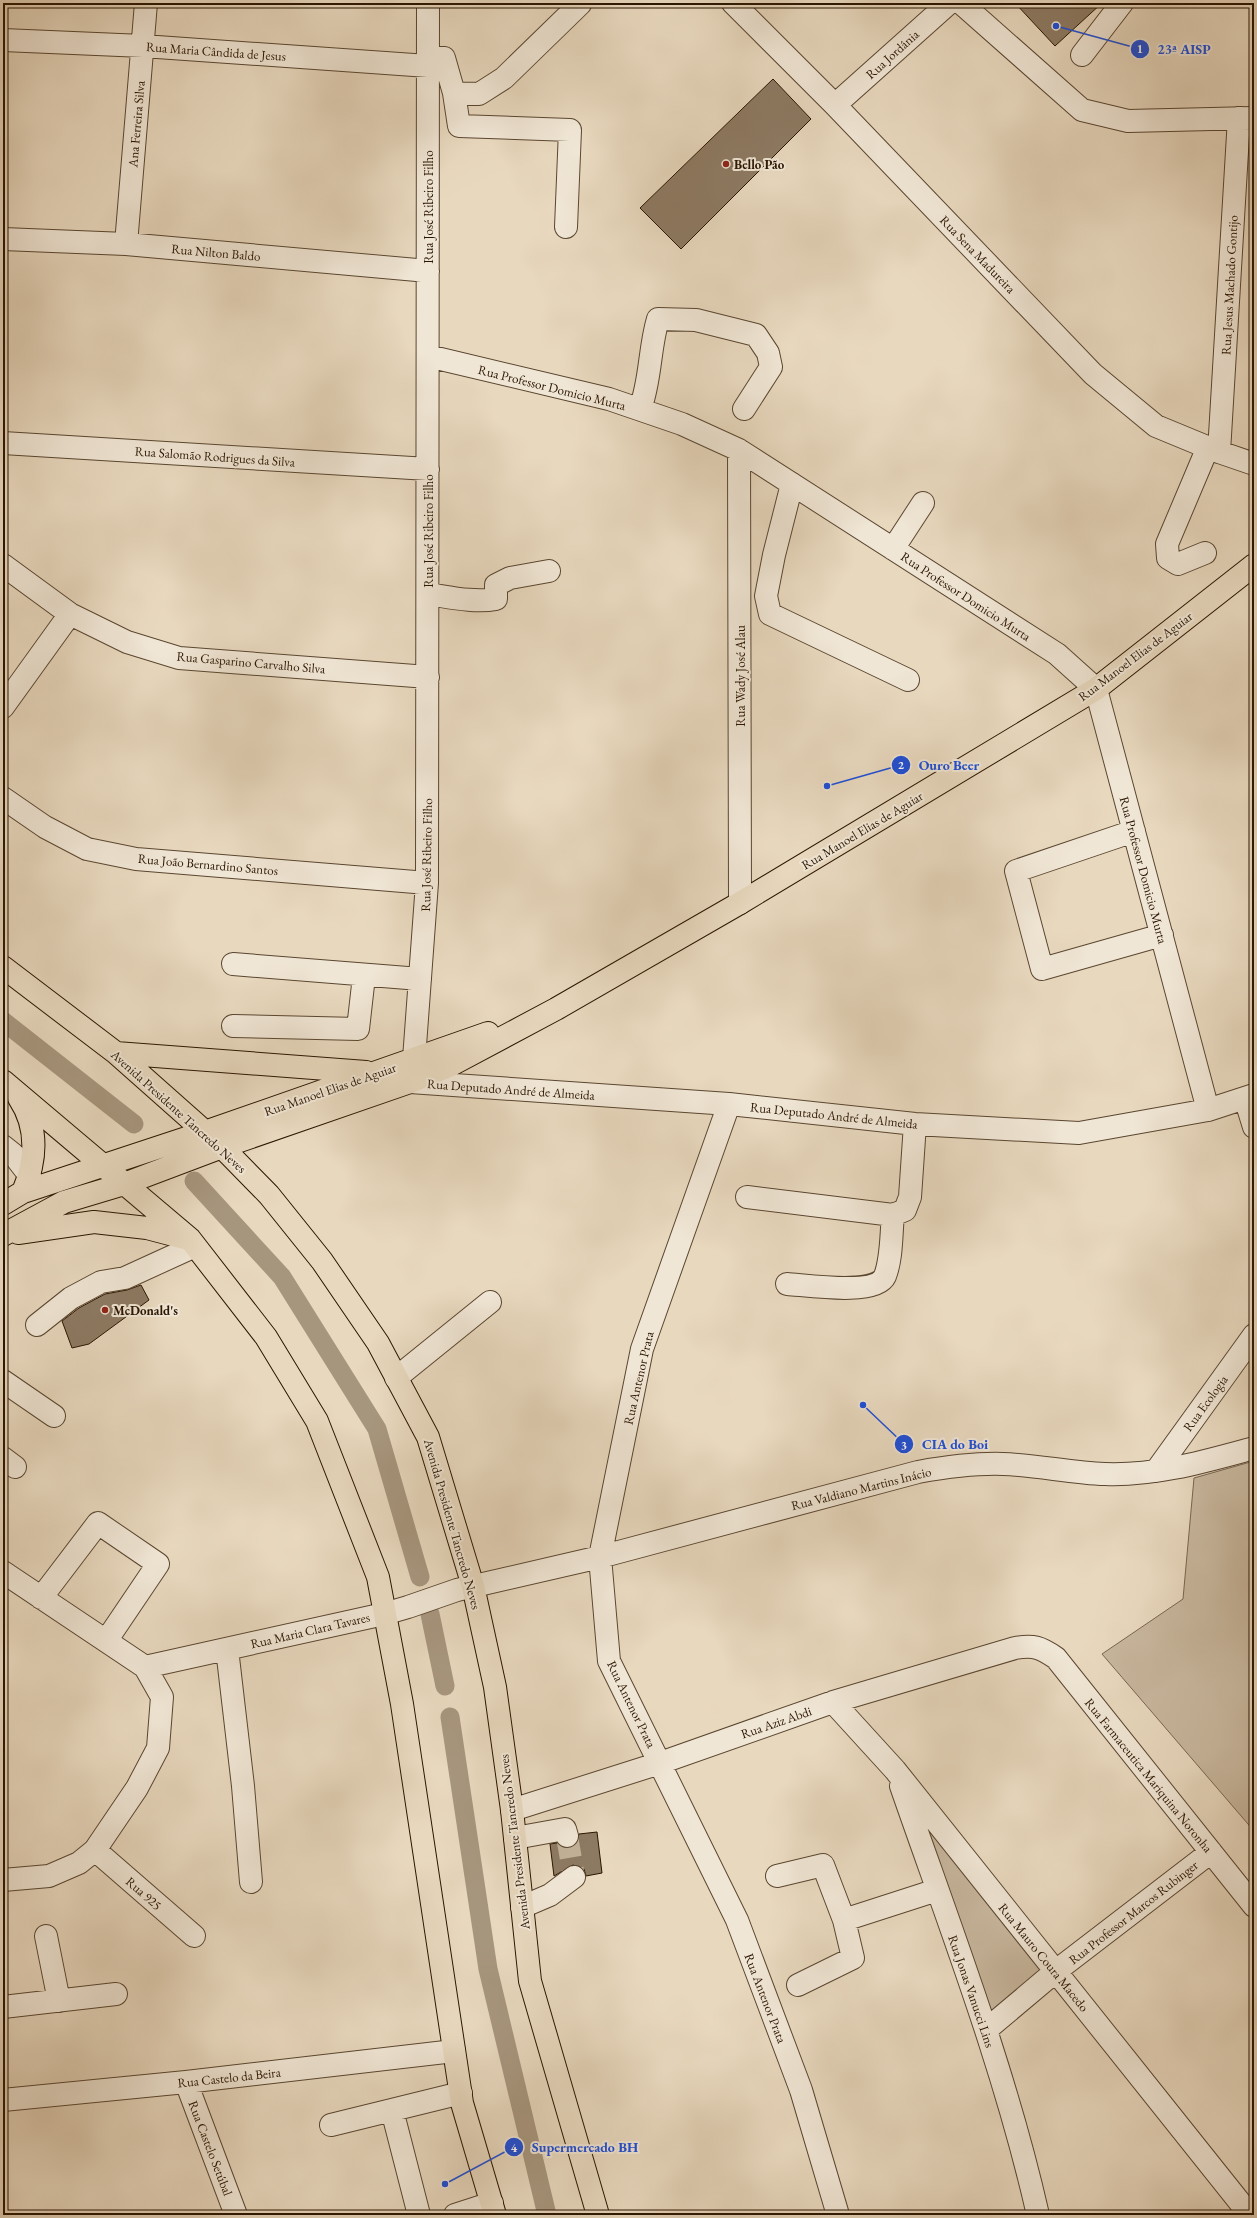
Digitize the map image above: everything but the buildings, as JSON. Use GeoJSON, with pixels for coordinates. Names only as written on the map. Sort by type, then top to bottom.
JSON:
{"type":"FeatureCollection","features":[{"type":"Feature","properties":{"kind":"main road","name":"Rua Manoel Elias de Aguiar"},"geometry":{"type":"LineString","coordinates":[[3,1235],[64,1202],[124,1184],[222,1147],[410,1082],[451,1065],[556,1009],[740,903],[1096,688],[1254,565]]}},
{"type":"Feature","properties":{"kind":"main road","name":"Avenida Presidente Tancredo Neves"},"geometry":{"type":"LineString","coordinates":[[3,967],[116,1053],[222,1147],[269,1196],[322,1261],[378,1343],[428,1437],[473,1586],[495,1688],[512,1810],[530,1981],[598,2215]]}},
{"type":"Feature","properties":{"kind":"main road","name":"Rua Manoel Elias de Aguiar"},"geometry":{"type":"LineString","coordinates":[[3,1204],[26,1184],[103,1167],[556,1009]]}},
{"type":"Feature","properties":{"kind":"main road"},"geometry":{"type":"LineString","coordinates":[[116,1053],[375,1073]]}},
{"type":"Feature","properties":{"kind":"main road"},"geometry":{"type":"LineString","coordinates":[[8,1085],[193,1243],[266,1337],[317,1421],[378,1577],[402,1704],[461,2093],[493,2209]]}},
{"type":"Feature","properties":{"kind":"main road"},"geometry":{"type":"LineString","coordinates":[[8,1085],[23,1104],[30,1121],[34,1139],[34,1158],[26,1184]]}},
{"type":"Feature","properties":{"kind":"main road"},"geometry":{"type":"LineString","coordinates":[[248,1174],[247,1162],[250,1152],[256,1143],[276,1128]]}},
{"type":"Feature","properties":{"kind":"main road"},"geometry":{"type":"LineString","coordinates":[[3,1235],[94,1222],[147,1228],[193,1243]]}},
{"type":"Feature","properties":{"kind":"street","name":"Ana Ferreira Silva"},"geometry":{"type":"LineString","coordinates":[[126,244],[146,3]]}},
{"type":"Feature","properties":{"kind":"street","name":"Rua José Ribeiro Filho"},"geometry":{"type":"LineString","coordinates":[[414,1059],[427,883],[428,3]]}},
{"type":"Feature","properties":{"kind":"street","name":"Rua Sena Madureira"},"geometry":{"type":"LineString","coordinates":[[733,3],[835,105],[1093,374],[1156,426],[1214,450],[1253,463]]}},
{"type":"Feature","properties":{"kind":"street","name":"Rua Jordânia"},"geometry":{"type":"LineString","coordinates":[[835,105],[949,3]]}},
{"type":"Feature","properties":{"kind":"street"},"geometry":{"type":"LineString","coordinates":[[961,3],[1082,110],[1128,121],[1247,118]]}},
{"type":"Feature","properties":{"kind":"street"},"geometry":{"type":"LineString","coordinates":[[1082,55],[1122,3]]}},
{"type":"Feature","properties":{"kind":"street"},"geometry":{"type":"LineString","coordinates":[[566,227],[570,130],[459,126],[454,93],[478,94],[504,78],[580,4]]}},
{"type":"Feature","properties":{"kind":"street","name":"Rua Maria Cândida de Jesus"},"geometry":{"type":"LineString","coordinates":[[3,40],[428,61],[444,58],[454,93]]}},
{"type":"Feature","properties":{"kind":"street","name":"Rua Jesus Machado Gontijo"},"geometry":{"type":"LineString","coordinates":[[1205,553],[1178,564],[1168,558],[1167,544],[1214,450],[1247,118]]}},
{"type":"Feature","properties":{"kind":"street","name":"Rua Nilton Baldo"},"geometry":{"type":"LineString","coordinates":[[3,239],[126,244],[428,270]]}},
{"type":"Feature","properties":{"kind":"street"},"geometry":{"type":"LineString","coordinates":[[640,409],[647,392],[654,333],[658,319],[696,320],[756,335],[768,353],[771,367],[744,409]]}},
{"type":"Feature","properties":{"kind":"street","name":"Rua Professor Domicio Murta"},"geometry":{"type":"LineString","coordinates":[[428,356],[610,399],[682,424],[740,450],[1057,654],[1096,688],[1208,1110]]}},
{"type":"Feature","properties":{"kind":"street","name":"Rua Salomão Rodrigues da Silva"},"geometry":{"type":"LineString","coordinates":[[3,443],[428,469]]}},
{"type":"Feature","properties":{"kind":"street","name":"Rua Wady José Alau"},"geometry":{"type":"LineString","coordinates":[[740,450],[740,903]]}},
{"type":"Feature","properties":{"kind":"street"},"geometry":{"type":"LineString","coordinates":[[792,484],[774,555],[766,596],[770,614],[783,622],[908,680]]}},
{"type":"Feature","properties":{"kind":"street"},"geometry":{"type":"LineString","coordinates":[[893,549],[923,503]]}},
{"type":"Feature","properties":{"kind":"street","name":"Rua Gasparino Carvalho Silva"},"geometry":{"type":"LineString","coordinates":[[3,565],[70,614],[127,642],[180,658],[428,677]]}},
{"type":"Feature","properties":{"kind":"street"},"geometry":{"type":"LineString","coordinates":[[428,594],[460,599],[496,599],[496,585],[510,578],[549,571]]}},
{"type":"Feature","properties":{"kind":"street"},"geometry":{"type":"LineString","coordinates":[[3,706],[70,614]]}},
{"type":"Feature","properties":{"kind":"street","name":"Rua João Bernardino Santos"},"geometry":{"type":"LineString","coordinates":[[3,798],[45,827],[86,849],[94,851],[136,859],[427,883]]}},
{"type":"Feature","properties":{"kind":"street"},"geometry":{"type":"LineString","coordinates":[[1134,831],[1016,871],[1042,969],[1162,935]]}},
{"type":"Feature","properties":{"kind":"street"},"geometry":{"type":"LineString","coordinates":[[233,964],[364,976],[420,979]]}},
{"type":"Feature","properties":{"kind":"street"},"geometry":{"type":"LineString","coordinates":[[234,1026],[358,1029],[364,976]]}},
{"type":"Feature","properties":{"kind":"street","name":"Rua Deputado André de Almeida"},"geometry":{"type":"LineString","coordinates":[[410,1082],[729,1104],[915,1124],[1079,1133],[1208,1110],[1250,1096]]}},
{"type":"Feature","properties":{"kind":"street"},"geometry":{"type":"LineString","coordinates":[[1250,1096],[1254,1127]]}},
{"type":"Feature","properties":{"kind":"street","name":"Rua Antenor Prata"},"geometry":{"type":"LineString","coordinates":[[729,1104],[642,1349],[600,1557],[609,1661],[737,1920],[801,2090],[838,2215]]}},
{"type":"Feature","properties":{"kind":"street"},"geometry":{"type":"LineString","coordinates":[[746,1197],[893,1215],[905,1210],[910,1197],[915,1124]]}},
{"type":"Feature","properties":{"kind":"street"},"geometry":{"type":"LineString","coordinates":[[3,1146],[13,1154],[26,1184]]}},
{"type":"Feature","properties":{"kind":"street"},"geometry":{"type":"LineString","coordinates":[[787,1284],[861,1289],[874,1285],[884,1278],[887,1268],[893,1215]]}},
{"type":"Feature","properties":{"kind":"street"},"geometry":{"type":"LineString","coordinates":[[37,1325],[71,1298],[101,1282],[125,1278],[193,1243]]}},
{"type":"Feature","properties":{"kind":"street"},"geometry":{"type":"LineString","coordinates":[[396,1378],[490,1302]]}},
{"type":"Feature","properties":{"kind":"street","name":"Rua Ecologia"},"geometry":{"type":"LineString","coordinates":[[1156,1471],[1254,1335]]}},
{"type":"Feature","properties":{"kind":"street"},"geometry":{"type":"LineString","coordinates":[[3,1381],[54,1416]]}},
{"type":"Feature","properties":{"kind":"street","name":"Rua Valdiano Martins Inácio"},"geometry":{"type":"LineString","coordinates":[[473,1586],[600,1557],[918,1472],[950,1467],[1002,1464],[1106,1474],[1156,1471],[1201,1463],[1254,1448]]}},
{"type":"Feature","properties":{"kind":"street"},"geometry":{"type":"LineString","coordinates":[[41,1598],[98,1523],[158,1564],[106,1640]]}},
{"type":"Feature","properties":{"kind":"street"},"geometry":{"type":"LineString","coordinates":[[3,1572],[145,1667],[162,1697],[158,1748],[137,1788],[95,1850],[79,1863],[49,1876],[3,1880]]}},
{"type":"Feature","properties":{"kind":"street","name":"Rua Maria Clara Tavares"},"geometry":{"type":"LineString","coordinates":[[145,1667],[384,1614],[473,1586]]}},
{"type":"Feature","properties":{"kind":"street","name":"Rua Aziz Abdi"},"geometry":{"type":"LineString","coordinates":[[512,1810],[660,1763],[833,1702],[1015,1648],[1029,1646],[1042,1648]]}},
{"type":"Feature","properties":{"kind":"street","name":"Rua Farmaceutica Mariquina Noronha"},"geometry":{"type":"LineString","coordinates":[[1042,1648],[1056,1658],[1254,1906]]}},
{"type":"Feature","properties":{"kind":"street"},"geometry":{"type":"LineString","coordinates":[[227,1649],[242,1778],[250,1882]]}},
{"type":"Feature","properties":{"kind":"street","name":"Rua Mauro Coura Macedo"},"geometry":{"type":"LineString","coordinates":[[833,1702],[895,1770],[1250,2215]]}},
{"type":"Feature","properties":{"kind":"street","name":"Rua Jonas Vanucci Lins"},"geometry":{"type":"LineString","coordinates":[[895,1770],[986,2030],[1030,2179],[1038,2215]]}},
{"type":"Feature","properties":{"kind":"street"},"geometry":{"type":"LineString","coordinates":[[515,1838],[565,1829],[567,1836]]}},
{"type":"Feature","properties":{"kind":"street","name":"Rua 925"},"geometry":{"type":"LineString","coordinates":[[95,1850],[194,1936]]}},
{"type":"Feature","properties":{"kind":"street","name":"Rua Professor Marcos Rubinger"},"geometry":{"type":"LineString","coordinates":[[986,2030],[1056,1971],[1211,1852]]}},
{"type":"Feature","properties":{"kind":"street"},"geometry":{"type":"LineString","coordinates":[[777,1876],[822,1865],[844,1920],[853,1958],[798,1985]]}},
{"type":"Feature","properties":{"kind":"street"},"geometry":{"type":"LineString","coordinates":[[522,1907],[550,1894],[574,1877]]}},
{"type":"Feature","properties":{"kind":"street"},"geometry":{"type":"LineString","coordinates":[[844,1920],[937,1890]]}},
{"type":"Feature","properties":{"kind":"street"},"geometry":{"type":"LineString","coordinates":[[46,1936],[59,2001]]}},
{"type":"Feature","properties":{"kind":"street"},"geometry":{"type":"LineString","coordinates":[[3,2007],[116,1994]]}},
{"type":"Feature","properties":{"kind":"street","name":"Rua Castelo da Beira"},"geometry":{"type":"LineString","coordinates":[[3,2100],[186,2082],[454,2051]]}},
{"type":"Feature","properties":{"kind":"street","name":"Rua Castelo Setúbal"},"geometry":{"type":"LineString","coordinates":[[186,2082],[236,2215]]}},
{"type":"Feature","properties":{"kind":"street"},"geometry":{"type":"LineString","coordinates":[[331,2125],[461,2093]]}},
{"type":"Feature","properties":{"kind":"street"},"geometry":{"type":"LineString","coordinates":[[392,2110],[419,2215]]}},
{"type":"Feature","properties":{"kind":"street"},"geometry":{"type":"LineString","coordinates":[[455,2215],[493,2209]]}},
{"type":"Feature","properties":{"kind":"shaded area"},"geometry":{"type":"Polygon","coordinates":[[[1254,1461],[1254,1831],[1102,1654],[1183,1599],[1194,1478],[1254,1461]]]}},
{"type":"Feature","properties":{"kind":"shaded area"},"geometry":{"type":"Polygon","coordinates":[[[895,1770],[1056,1971],[986,2030],[895,1770]]]}},
{"type":"Feature","properties":{"kind":"waterway"},"geometry":{"type":"LineString","coordinates":[[3,1021],[134,1124]]}},
{"type":"Feature","properties":{"kind":"waterway"},"geometry":{"type":"LineString","coordinates":[[194,1181],[282,1277],[377,1429],[420,1577]]}},
{"type":"Feature","properties":{"kind":"waterway"},"geometry":{"type":"LineString","coordinates":[[430,1614],[445,1686]]}},
{"type":"Feature","properties":{"kind":"waterway"},"geometry":{"type":"LineString","coordinates":[[450,1717],[488,1969],[547,2215]]}},
{"type":"Feature","properties":{"kind":"tunnel"},"geometry":{"type":"LineString","coordinates":[[567,1836],[574,1877]]}},
{"type":"Feature","properties":{"kind":"place","name":"23ª AISP"},"geometry":{"type":"Point","coordinates":[1056,26]}},
{"type":"Feature","properties":{"kind":"place","name":"Bello Pão"},"geometry":{"type":"Point","coordinates":[726,164]}},
{"type":"Feature","properties":{"kind":"place","name":"Ouro Beer"},"geometry":{"type":"Point","coordinates":[827,786]}},
{"type":"Feature","properties":{"kind":"place","name":"McDonald's"},"geometry":{"type":"Point","coordinates":[105,1310]}},
{"type":"Feature","properties":{"kind":"place","name":"CIA do Boi"},"geometry":{"type":"Point","coordinates":[863,1405]}},
{"type":"Feature","properties":{"kind":"place","name":"Supermercado BH"},"geometry":{"type":"Point","coordinates":[445,2184]}}]}
